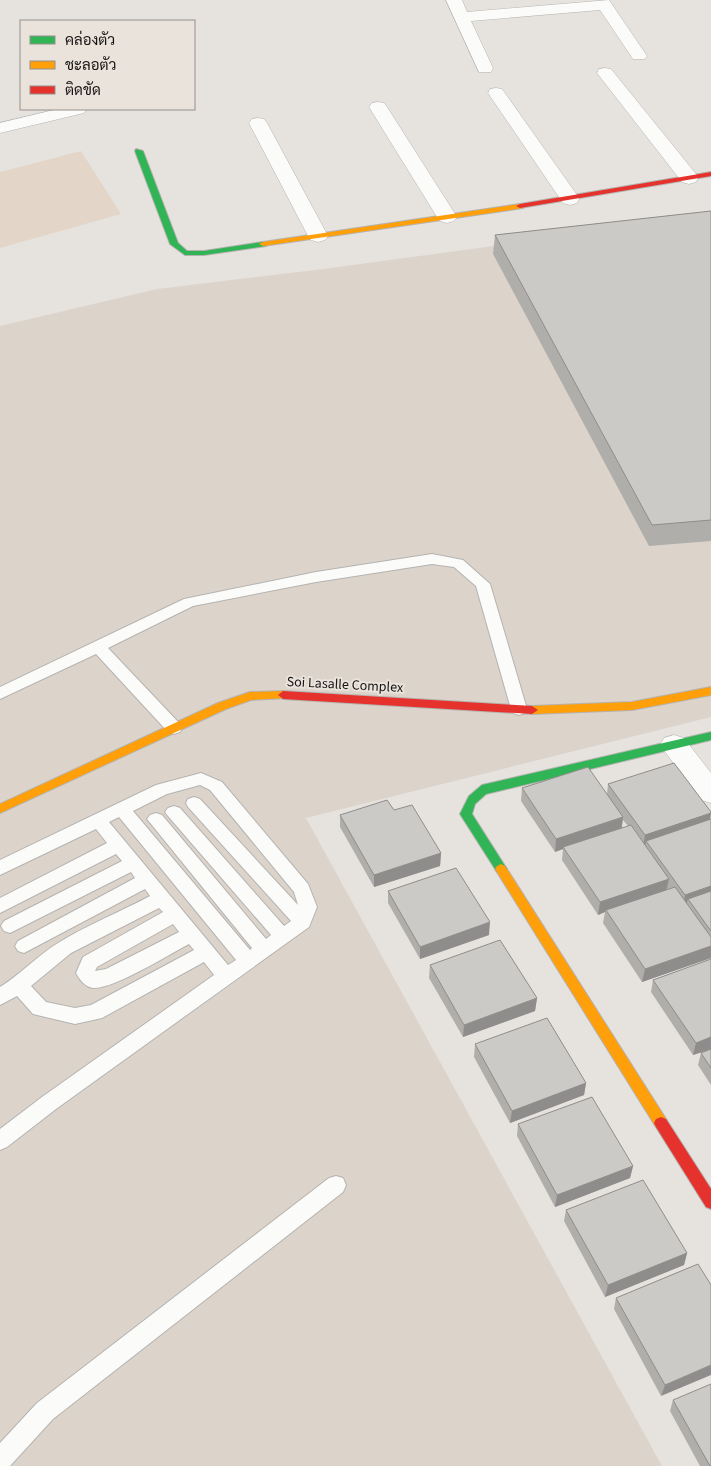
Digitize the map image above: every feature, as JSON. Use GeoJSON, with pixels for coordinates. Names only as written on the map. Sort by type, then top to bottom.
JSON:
{"type":"FeatureCollection","features":[{"type":"Feature","properties":{"kind":"street"},"geometry":{"type":"LineString","coordinates":[[454,0],[485,68]]}},
{"type":"Feature","properties":{"kind":"street"},"geometry":{"type":"LineString","coordinates":[[462,18],[602,3],[639,56]]}},
{"type":"Feature","properties":{"kind":"street"},"geometry":{"type":"LineString","coordinates":[[605,73],[689,178]]}},
{"type":"Feature","properties":{"kind":"street"},"geometry":{"type":"LineString","coordinates":[[496,93],[570,199]]}},
{"type":"Feature","properties":{"kind":"street"},"geometry":{"type":"LineString","coordinates":[[378,108],[447,217]]}},
{"type":"Feature","properties":{"kind":"street"},"geometry":{"type":"LineString","coordinates":[[0,128],[57,111]]}},
{"type":"Feature","properties":{"kind":"street"},"geometry":{"type":"LineString","coordinates":[[258,123],[318,236]]}},
{"type":"Feature","properties":{"kind":"street"},"geometry":{"type":"LineString","coordinates":[[139,151],[174,244],[185,253],[204,253],[570,199],[711,174]]}},
{"type":"Feature","properties":{"kind":"street","name":"Soi Lasalle Complex"},"geometry":{"type":"LineString","coordinates":[[0,809],[222,706],[250,696],[280,695],[540,710],[632,706],[711,691]]}},
{"type":"Feature","properties":{"kind":"street"},"geometry":{"type":"LineString","coordinates":[[711,736],[486,788],[467,803],[466,814],[711,1202]]}},
{"type":"Feature","properties":{"kind":"street"},"geometry":{"type":"LineString","coordinates":[[674,745],[711,794]]}},
{"type":"Feature","properties":{"kind":"lane"},"geometry":{"type":"LineString","coordinates":[[0,694],[189,602],[316,577],[432,559],[458,564],[483,584],[519,709]]}},
{"type":"Feature","properties":{"kind":"lane"},"geometry":{"type":"LineString","coordinates":[[98,646],[174,728]]}},
{"type":"Feature","properties":{"kind":"lane"},"geometry":{"type":"LineString","coordinates":[[0,868],[162,789],[202,779],[216,786],[302,889],[308,907],[303,922],[49,1103],[0,1141]]}},
{"type":"Feature","properties":{"kind":"lane"},"geometry":{"type":"LineString","coordinates":[[194,803],[303,922]]}},
{"type":"Feature","properties":{"kind":"lane"},"geometry":{"type":"LineString","coordinates":[[122,808],[248,960]]}},
{"type":"Feature","properties":{"kind":"lane"},"geometry":{"type":"LineString","coordinates":[[174,812],[282,936]]}},
{"type":"Feature","properties":{"kind":"lane"},"geometry":{"type":"LineString","coordinates":[[156,819],[264,950]]}},
{"type":"Feature","properties":{"kind":"lane"},"geometry":{"type":"LineString","coordinates":[[98,820],[226,976]]}},
{"type":"Feature","properties":{"kind":"lane"},"geometry":{"type":"LineString","coordinates":[[0,906],[119,846]]}},
{"type":"Feature","properties":{"kind":"lane"},"geometry":{"type":"LineString","coordinates":[[134,863],[5,919],[28,952],[24,981],[40,1008],[76,1016],[96,1012],[206,952]]}},
{"type":"Feature","properties":{"kind":"lane"},"geometry":{"type":"LineString","coordinates":[[24,946],[147,880]]}},
{"type":"Feature","properties":{"kind":"lane"},"geometry":{"type":"LineString","coordinates":[[0,997],[24,981],[44,962],[65,948],[162,898]]}},
{"type":"Feature","properties":{"kind":"lane"},"geometry":{"type":"LineString","coordinates":[[176,914],[90,962],[85,973],[94,980],[110,976],[192,934]]}},
{"type":"Feature","properties":{"kind":"lane"},"geometry":{"type":"LineString","coordinates":[[0,1130],[49,1103]]}},
{"type":"Feature","properties":{"kind":"lane"},"geometry":{"type":"LineString","coordinates":[[0,1460],[45,1411],[336,1185]]}},
{"type":"Feature","properties":{"kind":"shaded area"},"geometry":{"type":"Polygon","coordinates":[[[81,151],[121,214],[0,248],[0,172],[81,151]]]}},
{"type":"Feature","properties":{"kind":"shaded area"},"geometry":{"type":"Polygon","coordinates":[[[711,214],[711,717],[306,818],[662,1466],[0,1466],[0,326],[157,289],[590,233],[711,214]]]}},
{"type":"Feature","properties":{"kind":"building"},"geometry":{"type":"Polygon","coordinates":[[[711,211],[711,520],[652,525],[495,235],[711,211]]]}},
{"type":"Feature","properties":{"kind":"building"},"geometry":{"type":"Polygon","coordinates":[[[674,763],[711,813],[645,835],[608,784],[674,763]]]}},
{"type":"Feature","properties":{"kind":"building"},"geometry":{"type":"Polygon","coordinates":[[[588,767],[623,817],[556,839],[522,788],[588,767]]]}},
{"type":"Feature","properties":{"kind":"building"},"geometry":{"type":"Polygon","coordinates":[[[387,800],[394,810],[412,805],[441,853],[374,875],[340,815],[387,800]]]}},
{"type":"Feature","properties":{"kind":"building"},"geometry":{"type":"Polygon","coordinates":[[[711,819],[711,886],[685,895],[646,841],[711,819]]]}},
{"type":"Feature","properties":{"kind":"building"},"geometry":{"type":"Polygon","coordinates":[[[631,825],[669,879],[600,902],[563,847],[631,825]]]}},
{"type":"Feature","properties":{"kind":"building"},"geometry":{"type":"Polygon","coordinates":[[[456,868],[490,922],[420,947],[388,891],[456,868]]]}},
{"type":"Feature","properties":{"kind":"building"},"geometry":{"type":"Polygon","coordinates":[[[675,887],[711,937],[711,946],[645,969],[606,910],[675,887]]]}},
{"type":"Feature","properties":{"kind":"building"},"geometry":{"type":"Polygon","coordinates":[[[711,891],[711,931],[688,899],[711,891]]]}},
{"type":"Feature","properties":{"kind":"building"},"geometry":{"type":"Polygon","coordinates":[[[500,940],[537,998],[464,1025],[430,965],[500,940]]]}},
{"type":"Feature","properties":{"kind":"building"},"geometry":{"type":"Polygon","coordinates":[[[711,959],[711,1037],[696,1043],[653,980],[711,959]]]}},
{"type":"Feature","properties":{"kind":"building"},"geometry":{"type":"Polygon","coordinates":[[[547,1018],[586,1083],[512,1111],[475,1044],[547,1018]]]}},
{"type":"Feature","properties":{"kind":"building"},"geometry":{"type":"Polygon","coordinates":[[[711,1049],[711,1068],[701,1053],[711,1049]]]}},
{"type":"Feature","properties":{"kind":"building"},"geometry":{"type":"Polygon","coordinates":[[[592,1097],[633,1166],[557,1195],[518,1124],[592,1097]]]}},
{"type":"Feature","properties":{"kind":"building"},"geometry":{"type":"Polygon","coordinates":[[[643,1180],[687,1253],[608,1285],[566,1210],[643,1180]]]}},
{"type":"Feature","properties":{"kind":"building"},"geometry":{"type":"Polygon","coordinates":[[[698,1264],[711,1285],[711,1365],[665,1385],[616,1298],[698,1264]]]}},
{"type":"Feature","properties":{"kind":"building"},"geometry":{"type":"Polygon","coordinates":[[[711,1384],[711,1466],[710,1466],[673,1400],[711,1384]]]}},
{"type":"Feature","properties":{"kind":"traffic: fast"},"geometry":{"type":"LineString","coordinates":[[139,151],[174,244],[185,253],[204,253],[263,244]]}},
{"type":"Feature","properties":{"kind":"traffic: fast"},"geometry":{"type":"LineString","coordinates":[[501,869],[466,814],[473,799],[486,788],[711,736]]}},
{"type":"Feature","properties":{"kind":"traffic: slow"},"geometry":{"type":"LineString","coordinates":[[263,244],[520,206]]}},
{"type":"Feature","properties":{"kind":"traffic: slow"},"geometry":{"type":"LineString","coordinates":[[532,710],[632,706],[711,691]]}},
{"type":"Feature","properties":{"kind":"traffic: slow"},"geometry":{"type":"LineString","coordinates":[[0,809],[222,706],[250,696],[283,695]]}},
{"type":"Feature","properties":{"kind":"traffic: slow"},"geometry":{"type":"LineString","coordinates":[[501,869],[661,1123]]}},
{"type":"Feature","properties":{"kind":"traffic: jam"},"geometry":{"type":"LineString","coordinates":[[520,206],[711,174]]}},
{"type":"Feature","properties":{"kind":"traffic: jam"},"geometry":{"type":"LineString","coordinates":[[283,695],[532,710]]}},
{"type":"Feature","properties":{"kind":"traffic: jam"},"geometry":{"type":"LineString","coordinates":[[661,1123],[711,1202]]}}]}
